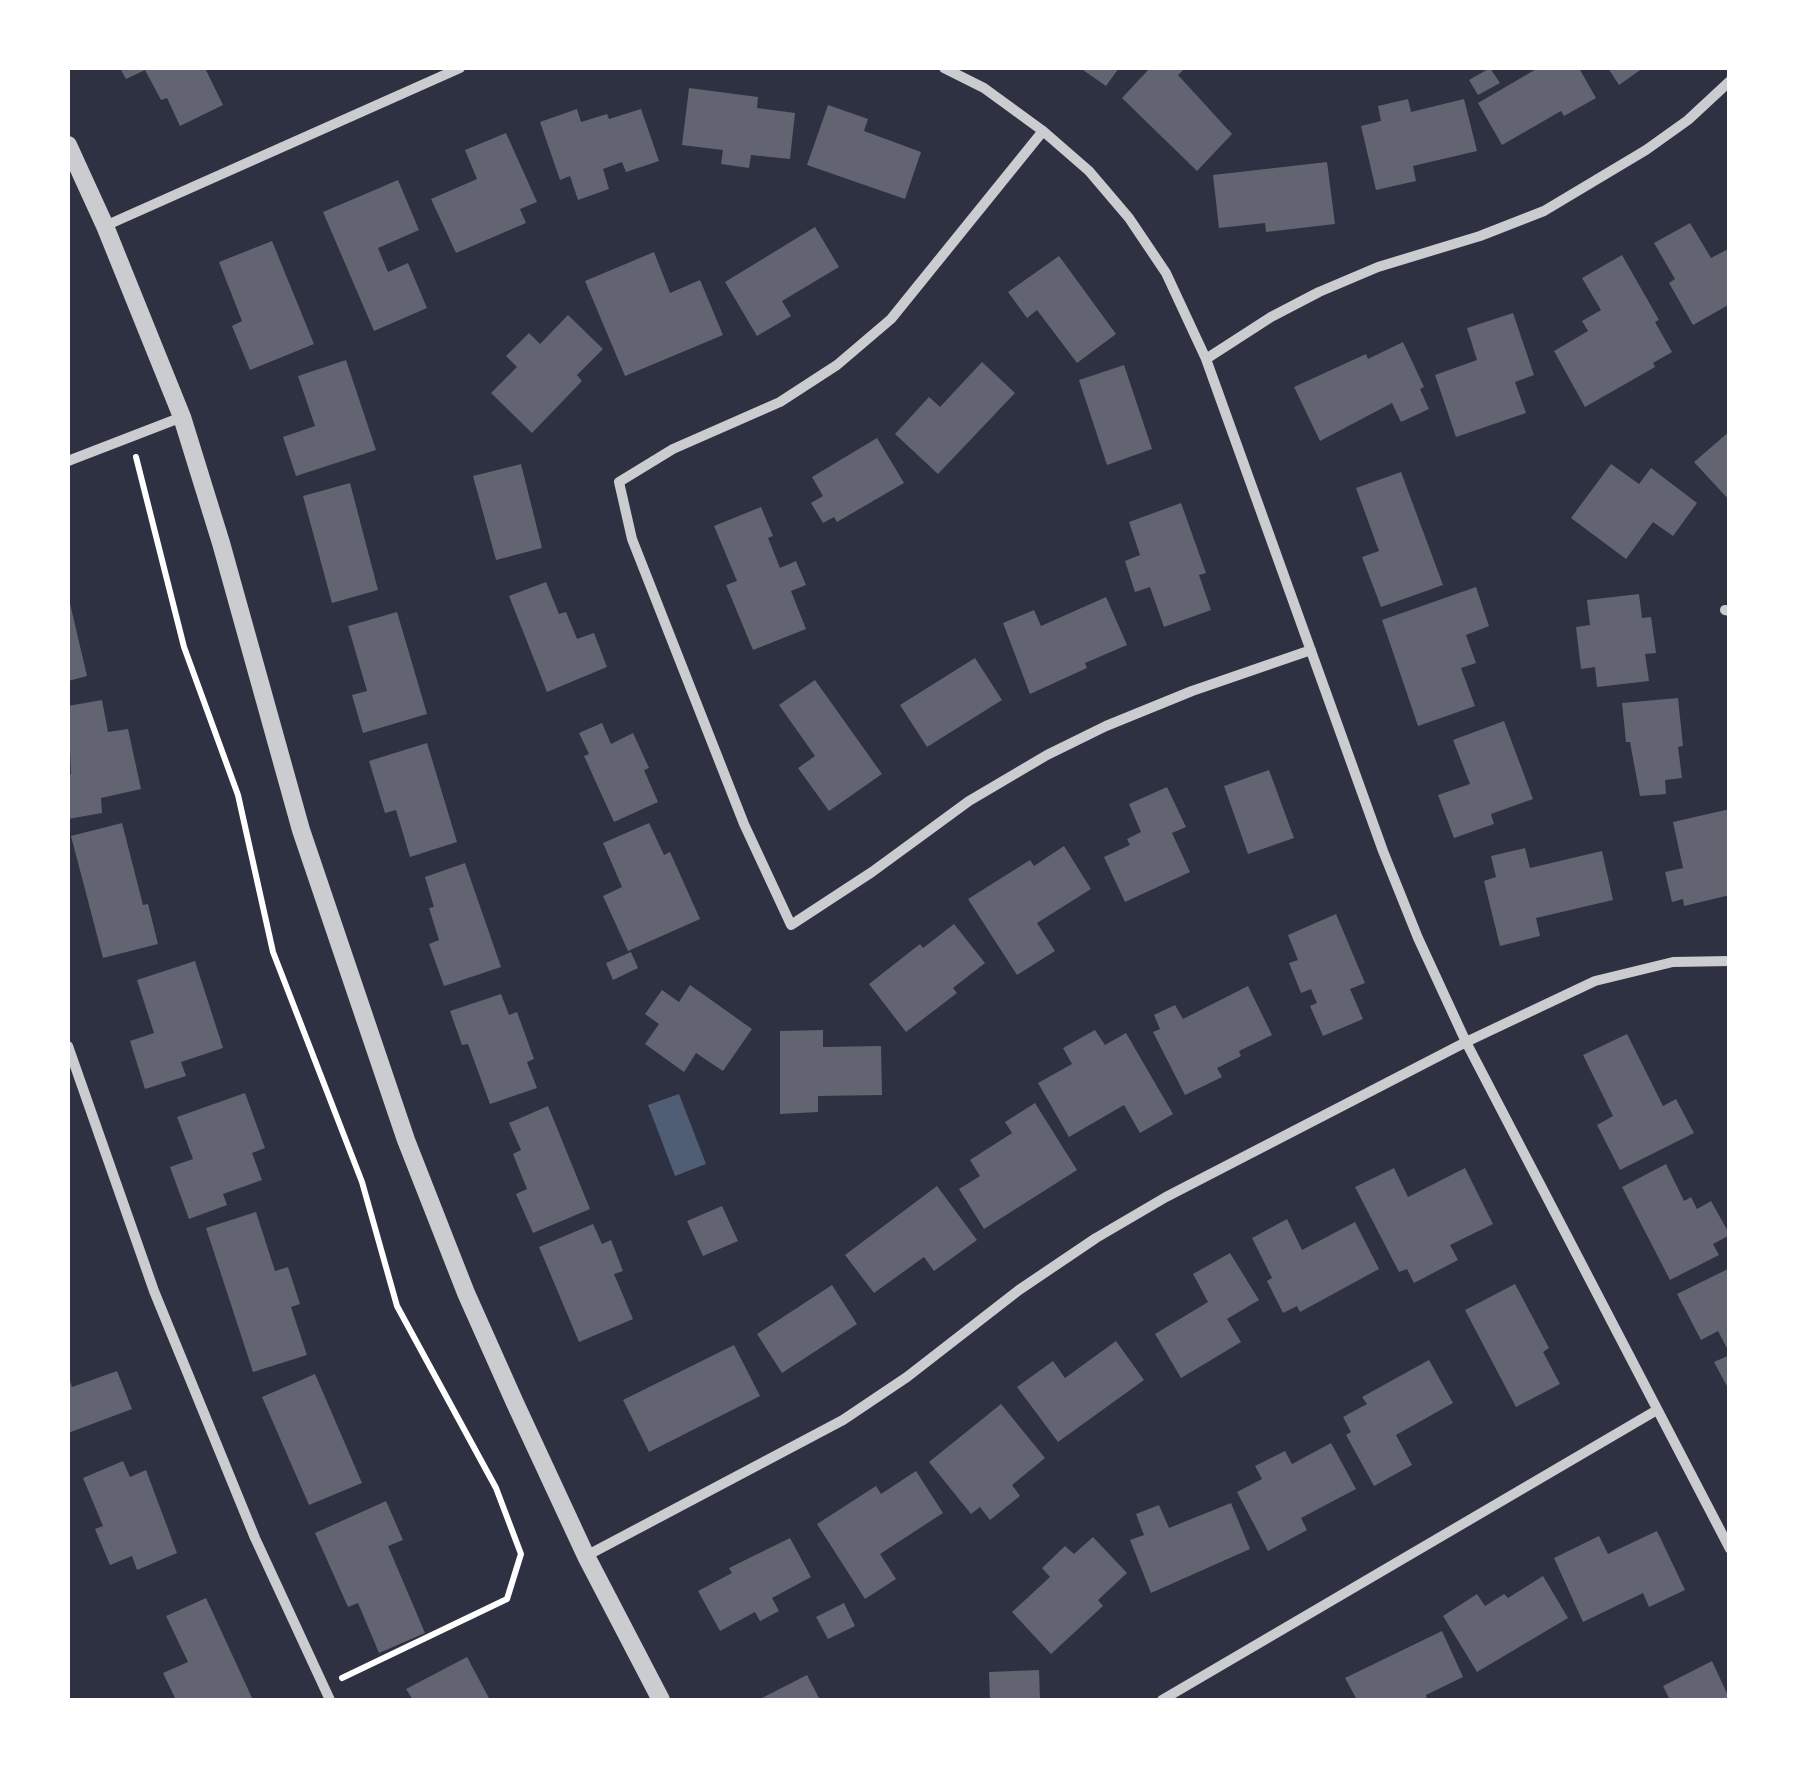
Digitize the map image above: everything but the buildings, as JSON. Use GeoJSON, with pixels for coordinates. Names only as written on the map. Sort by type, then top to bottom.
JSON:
{"type":"FeatureCollection","features":[{"type":"Feature","properties":{"kind":"street"},"geometry":{"type":"LineString","coordinates":[[105,226],[460,68]]}},
{"type":"Feature","properties":{"kind":"street"},"geometry":{"type":"LineString","coordinates":[[944,68],[984,88],[1043,131],[1089,172],[1129,218],[1166,274],[1206,359],[1382,851],[1466,1042],[1730,1550]]}},
{"type":"Feature","properties":{"kind":"street"},"geometry":{"type":"LineString","coordinates":[[1206,359],[1271,317],[1334,286],[1378,267],[1480,236],[1544,211],[1646,150],[1688,120],[1730,82]]}},
{"type":"Feature","properties":{"kind":"street"},"geometry":{"type":"LineString","coordinates":[[1043,131],[892,319],[837,365],[780,402],[673,449],[619,482],[632,539],[744,824],[790,925],[872,872],[969,801],[1047,756],[1106,726],[1192,691],[1311,650]]}},
{"type":"Feature","properties":{"kind":"street"},"geometry":{"type":"LineString","coordinates":[[68,146],[105,226],[182,417],[300,830],[372,1044],[466,1293],[586,1556],[661,1700]]}},
{"type":"Feature","properties":{"kind":"street"},"geometry":{"type":"LineString","coordinates":[[68,461],[182,417]]}},
{"type":"Feature","properties":{"kind":"street"},"geometry":{"type":"LineString","coordinates":[[586,1556],[843,1420],[907,1378],[1019,1290],[1110,1230],[1466,1042],[1595,981],[1673,962],[1730,962]]}},
{"type":"Feature","properties":{"kind":"street"},"geometry":{"type":"LineString","coordinates":[[68,1046],[154,1292],[256,1538],[330,1700]]}},
{"type":"Feature","properties":{"kind":"street"},"geometry":{"type":"LineString","coordinates":[[1162,1700],[1657,1410]]}},
{"type":"Feature","properties":{"kind":"path"},"geometry":{"type":"LineString","coordinates":[[131,438],[184,647],[238,795],[274,952],[362,1182],[397,1306],[496,1488],[521,1554],[507,1598],[353,1675],[322,1682]]}},
{"type":"Feature","properties":{"kind":"water"},"geometry":{"type":"Polygon","coordinates":[[[679,1094],[706,1164],[675,1176],[648,1105],[679,1094]]]}}]}
